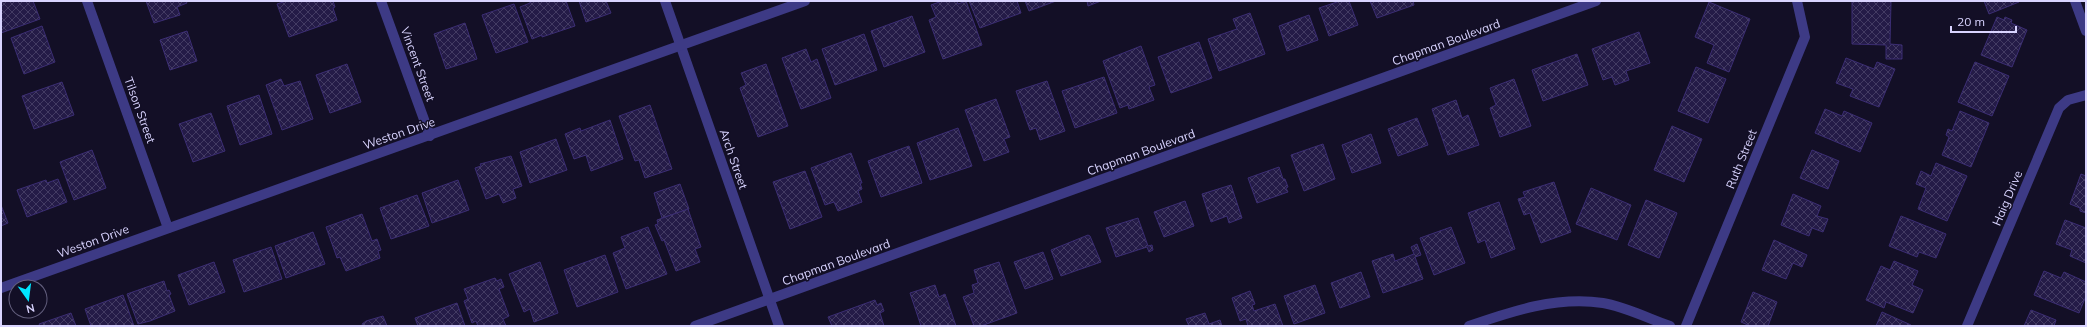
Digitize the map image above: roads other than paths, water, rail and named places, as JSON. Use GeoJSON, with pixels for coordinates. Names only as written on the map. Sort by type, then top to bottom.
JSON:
{"type":"FeatureCollection","features":[{"type":"Feature","properties":{"kind":"street","name":"Tilson Street"},"geometry":{"type":"LineString","coordinates":[[87,1],[168,228]]}},
{"type":"Feature","properties":{"kind":"street","name":"Vincent Street"},"geometry":{"type":"LineString","coordinates":[[381,1],[430,136]]}},
{"type":"Feature","properties":{"kind":"street","name":"Arch Street"},"geometry":{"type":"LineString","coordinates":[[665,1],[779,326]]}},
{"type":"Feature","properties":{"kind":"street","name":"Weston Drive"},"geometry":{"type":"LineString","coordinates":[[1,288],[805,1]]}},
{"type":"Feature","properties":{"kind":"street","name":"Chapman Boulevard"},"geometry":{"type":"LineString","coordinates":[[695,326],[1596,1]]}},
{"type":"Feature","properties":{"kind":"street","name":"Ruth Street"},"geometry":{"type":"LineString","coordinates":[[1686,326],[1805,37],[1797,1]]}},
{"type":"Feature","properties":{"kind":"street"},"geometry":{"type":"LineString","coordinates":[[2075,1],[2086,31]]}},
{"type":"Feature","properties":{"kind":"street","name":"Haig Drive"},"geometry":{"type":"LineString","coordinates":[[1967,326],[2059,108],[2068,100],[2086,95]]}},
{"type":"Feature","properties":{"kind":"street"},"geometry":{"type":"LineString","coordinates":[[1469,326],[1505,313],[1553,302],[1604,303],[1670,326]]}}]}
